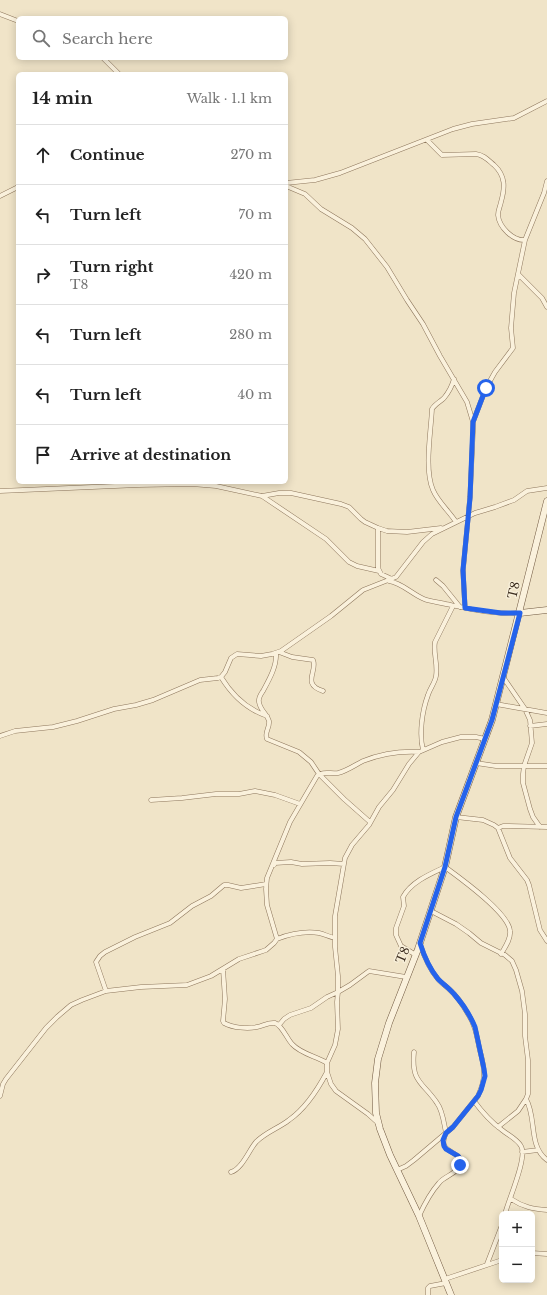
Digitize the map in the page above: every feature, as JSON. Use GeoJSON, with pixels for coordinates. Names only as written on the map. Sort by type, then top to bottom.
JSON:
{"type":"FeatureCollection","features":[{"type":"Feature","properties":{"kind":"street"},"geometry":{"type":"LineString","coordinates":[[0,14],[16,20]]}},
{"type":"Feature","properties":{"kind":"street"},"geometry":{"type":"LineString","coordinates":[[105,60],[117,72]]}},
{"type":"Feature","properties":{"kind":"street"},"geometry":{"type":"LineString","coordinates":[[288,185],[329,176],[461,126],[514,118],[547,101]]}},
{"type":"Feature","properties":{"kind":"street"},"geometry":{"type":"LineString","coordinates":[[427,140],[442,155],[476,154],[485,157],[497,168],[502,174],[504,187],[498,216],[500,222],[510,235],[516,239],[525,240]]}},
{"type":"Feature","properties":{"kind":"street"},"geometry":{"type":"LineString","coordinates":[[473,422],[486,388],[495,372],[513,348],[511,318],[514,293],[525,240],[544,194],[547,181]]}},
{"type":"Feature","properties":{"kind":"street"},"geometry":{"type":"LineString","coordinates":[[288,186],[304,194],[321,209],[347,224],[365,239],[393,276],[423,324],[467,402],[473,422],[472,462],[463,570],[463,608]]}},
{"type":"Feature","properties":{"kind":"street"},"geometry":{"type":"LineString","coordinates":[[0,196],[16,188]]}},
{"type":"Feature","properties":{"kind":"street"},"geometry":{"type":"LineString","coordinates":[[518,274],[542,298],[547,307]]}},
{"type":"Feature","properties":{"kind":"street"},"geometry":{"type":"LineString","coordinates":[[454,379],[451,388],[444,398],[433,406],[429,456],[432,488],[456,522]]}},
{"type":"Feature","properties":{"kind":"street"},"geometry":{"type":"LineString","coordinates":[[0,491],[192,484],[216,486],[262,496],[326,539],[349,562],[380,573],[414,594],[427,600],[463,608],[501,613],[520,613],[547,610]]}},
{"type":"Feature","properties":{"kind":"street"},"geometry":{"type":"LineString","coordinates":[[0,736],[15,731],[54,727],[114,709],[154,700],[200,680],[221,677],[225,672],[231,658],[237,654],[261,656],[278,653],[331,616],[363,590],[391,580],[398,575],[425,539],[474,512],[495,507],[514,500],[527,491],[547,488]]}},
{"type":"Feature","properties":{"kind":"street"},"geometry":{"type":"LineString","coordinates":[[262,496],[278,493],[291,493],[341,504],[349,507],[361,519],[387,531],[402,532],[444,528]]}},
{"type":"Feature","properties":{"kind":"street","name":"T8"},"geometry":{"type":"LineString","coordinates":[[451,1295],[419,1216],[390,1155],[378,1123],[375,1095],[378,1059],[394,1006],[416,955],[431,911],[445,867],[456,817],[485,739],[496,704],[547,501]]}},
{"type":"Feature","properties":{"kind":"street"},"geometry":{"type":"LineString","coordinates":[[376,585],[380,573],[378,561],[378,528]]}},
{"type":"Feature","properties":{"kind":"street"},"geometry":{"type":"LineString","coordinates":[[436,580],[463,608]]}},
{"type":"Feature","properties":{"kind":"street"},"geometry":{"type":"LineString","coordinates":[[378,1123],[336,1090],[331,1084],[327,1072],[327,1064],[337,1037],[338,992],[335,938],[336,906],[344,864],[352,845],[393,790],[409,764],[421,751],[421,728],[427,698],[436,676],[437,660],[435,642],[453,606]]}},
{"type":"Feature","properties":{"kind":"street"},"geometry":{"type":"LineString","coordinates":[[278,653],[313,660],[315,664],[312,674],[312,684],[315,688],[323,691]]}},
{"type":"Feature","properties":{"kind":"street"},"geometry":{"type":"LineString","coordinates":[[278,653],[275,665],[259,700],[260,707],[267,716],[269,722],[266,733],[267,739],[296,750],[312,762],[319,774],[370,822]]}},
{"type":"Feature","properties":{"kind":"street"},"geometry":{"type":"LineString","coordinates":[[221,677],[237,698],[249,708],[267,716]]}},
{"type":"Feature","properties":{"kind":"street"},"geometry":{"type":"LineString","coordinates":[[503,677],[525,709],[530,720],[532,743],[524,766],[523,774],[526,796],[533,817],[540,827]]}},
{"type":"Feature","properties":{"kind":"street"},"geometry":{"type":"LineString","coordinates":[[496,704],[547,713]]}},
{"type":"Feature","properties":{"kind":"street"},"geometry":{"type":"LineString","coordinates":[[530,726],[547,724]]}},
{"type":"Feature","properties":{"kind":"street"},"geometry":{"type":"LineString","coordinates":[[277,939],[267,905],[266,884],[287,827],[312,783],[319,774],[338,773],[362,762],[384,755],[421,751],[442,742],[461,737],[476,737],[485,739]]}},
{"type":"Feature","properties":{"kind":"street"},"geometry":{"type":"LineString","coordinates":[[476,763],[496,766],[547,766]]}},
{"type":"Feature","properties":{"kind":"street"},"geometry":{"type":"LineString","coordinates":[[151,800],[216,794],[239,794],[255,791],[275,795],[300,804]]}},
{"type":"Feature","properties":{"kind":"street"},"geometry":{"type":"LineString","coordinates":[[456,817],[489,822],[498,828],[510,858],[527,880],[540,930],[547,941]]}},
{"type":"Feature","properties":{"kind":"street"},"geometry":{"type":"LineString","coordinates":[[498,828],[503,826],[547,827]]}},
{"type":"Feature","properties":{"kind":"street"},"geometry":{"type":"LineString","coordinates":[[272,866],[275,863],[281,862],[302,864],[344,864]]}},
{"type":"Feature","properties":{"kind":"street"},"geometry":{"type":"LineString","coordinates":[[416,955],[401,946],[396,935],[396,928],[404,906],[403,896],[412,886],[428,875],[445,867],[475,888],[497,910],[508,924],[511,932],[501,954]]}},
{"type":"Feature","properties":{"kind":"street"},"geometry":{"type":"LineString","coordinates":[[106,991],[96,962],[105,952],[170,922],[192,906],[211,896],[224,885],[241,888],[266,884]]}},
{"type":"Feature","properties":{"kind":"street"},"geometry":{"type":"LineString","coordinates":[[431,911],[460,926],[481,943],[508,958],[514,964],[522,991],[525,1014],[525,1036],[528,1060],[528,1094],[518,1111],[498,1127]]}},
{"type":"Feature","properties":{"kind":"street"},"geometry":{"type":"LineString","coordinates":[[0,1096],[6,1079],[46,1028],[56,1017],[71,1005],[106,991],[141,987],[187,985],[223,969],[239,959],[266,950],[277,939],[286,935],[319,933],[335,938]]}},
{"type":"Feature","properties":{"kind":"street"},"geometry":{"type":"LineString","coordinates":[[397,1170],[414,1160],[453,1127],[481,1090],[485,1076],[475,1027],[460,1001],[433,972],[423,955],[420,943]]}},
{"type":"Feature","properties":{"kind":"street"},"geometry":{"type":"LineString","coordinates":[[223,969],[225,1000],[223,1016],[224,1023],[233,1026],[252,1028],[272,1023],[279,1024]]}},
{"type":"Feature","properties":{"kind":"street"},"geometry":{"type":"LineString","coordinates":[[279,1024],[290,1015],[311,1008],[327,997],[350,985],[368,971],[406,977]]}},
{"type":"Feature","properties":{"kind":"street"},"geometry":{"type":"LineString","coordinates":[[279,1024],[287,1038],[299,1050],[327,1064]]}},
{"type":"Feature","properties":{"kind":"street"},"geometry":{"type":"LineString","coordinates":[[414,1052],[413,1068],[416,1075],[424,1088],[437,1103],[446,1133],[443,1140],[444,1146],[460,1159],[460,1165],[456,1171],[439,1183],[419,1216]]}},
{"type":"Feature","properties":{"kind":"street"},"geometry":{"type":"LineString","coordinates":[[231,1172],[238,1169],[251,1148],[258,1141],[299,1112],[319,1087],[327,1072]]}},
{"type":"Feature","properties":{"kind":"street"},"geometry":{"type":"LineString","coordinates":[[526,1099],[531,1110],[534,1135],[538,1150],[547,1160]]}},
{"type":"Feature","properties":{"kind":"street"},"geometry":{"type":"LineString","coordinates":[[474,1101],[480,1111],[521,1146],[522,1160],[506,1211]]}},
{"type":"Feature","properties":{"kind":"street"},"geometry":{"type":"LineString","coordinates":[[522,1152],[538,1150]]}},
{"type":"Feature","properties":{"kind":"street"},"geometry":{"type":"LineString","coordinates":[[510,1199],[528,1208],[547,1210]]}},
{"type":"Feature","properties":{"kind":"street"},"geometry":{"type":"LineString","coordinates":[[487,1264],[499,1233]]}},
{"type":"Feature","properties":{"kind":"street"},"geometry":{"type":"LineString","coordinates":[[535,1253],[547,1254]]}},
{"type":"Feature","properties":{"kind":"street"},"geometry":{"type":"LineString","coordinates":[[428,1295],[428,1288],[430,1286],[499,1261]]}},
{"type":"Feature","properties":{"kind":"route"},"geometry":{"type":"LineString","coordinates":[[460,1165],[460,1159],[458,1156],[446,1149],[443,1140],[446,1133],[453,1127],[478,1096],[485,1076],[484,1069],[477,1034],[469,1015],[460,1001],[433,972],[423,955],[420,943],[445,867],[456,817],[492,720],[520,613],[510,614],[465,608],[463,570],[468,505],[470,498],[473,422],[486,388]]}}]}
